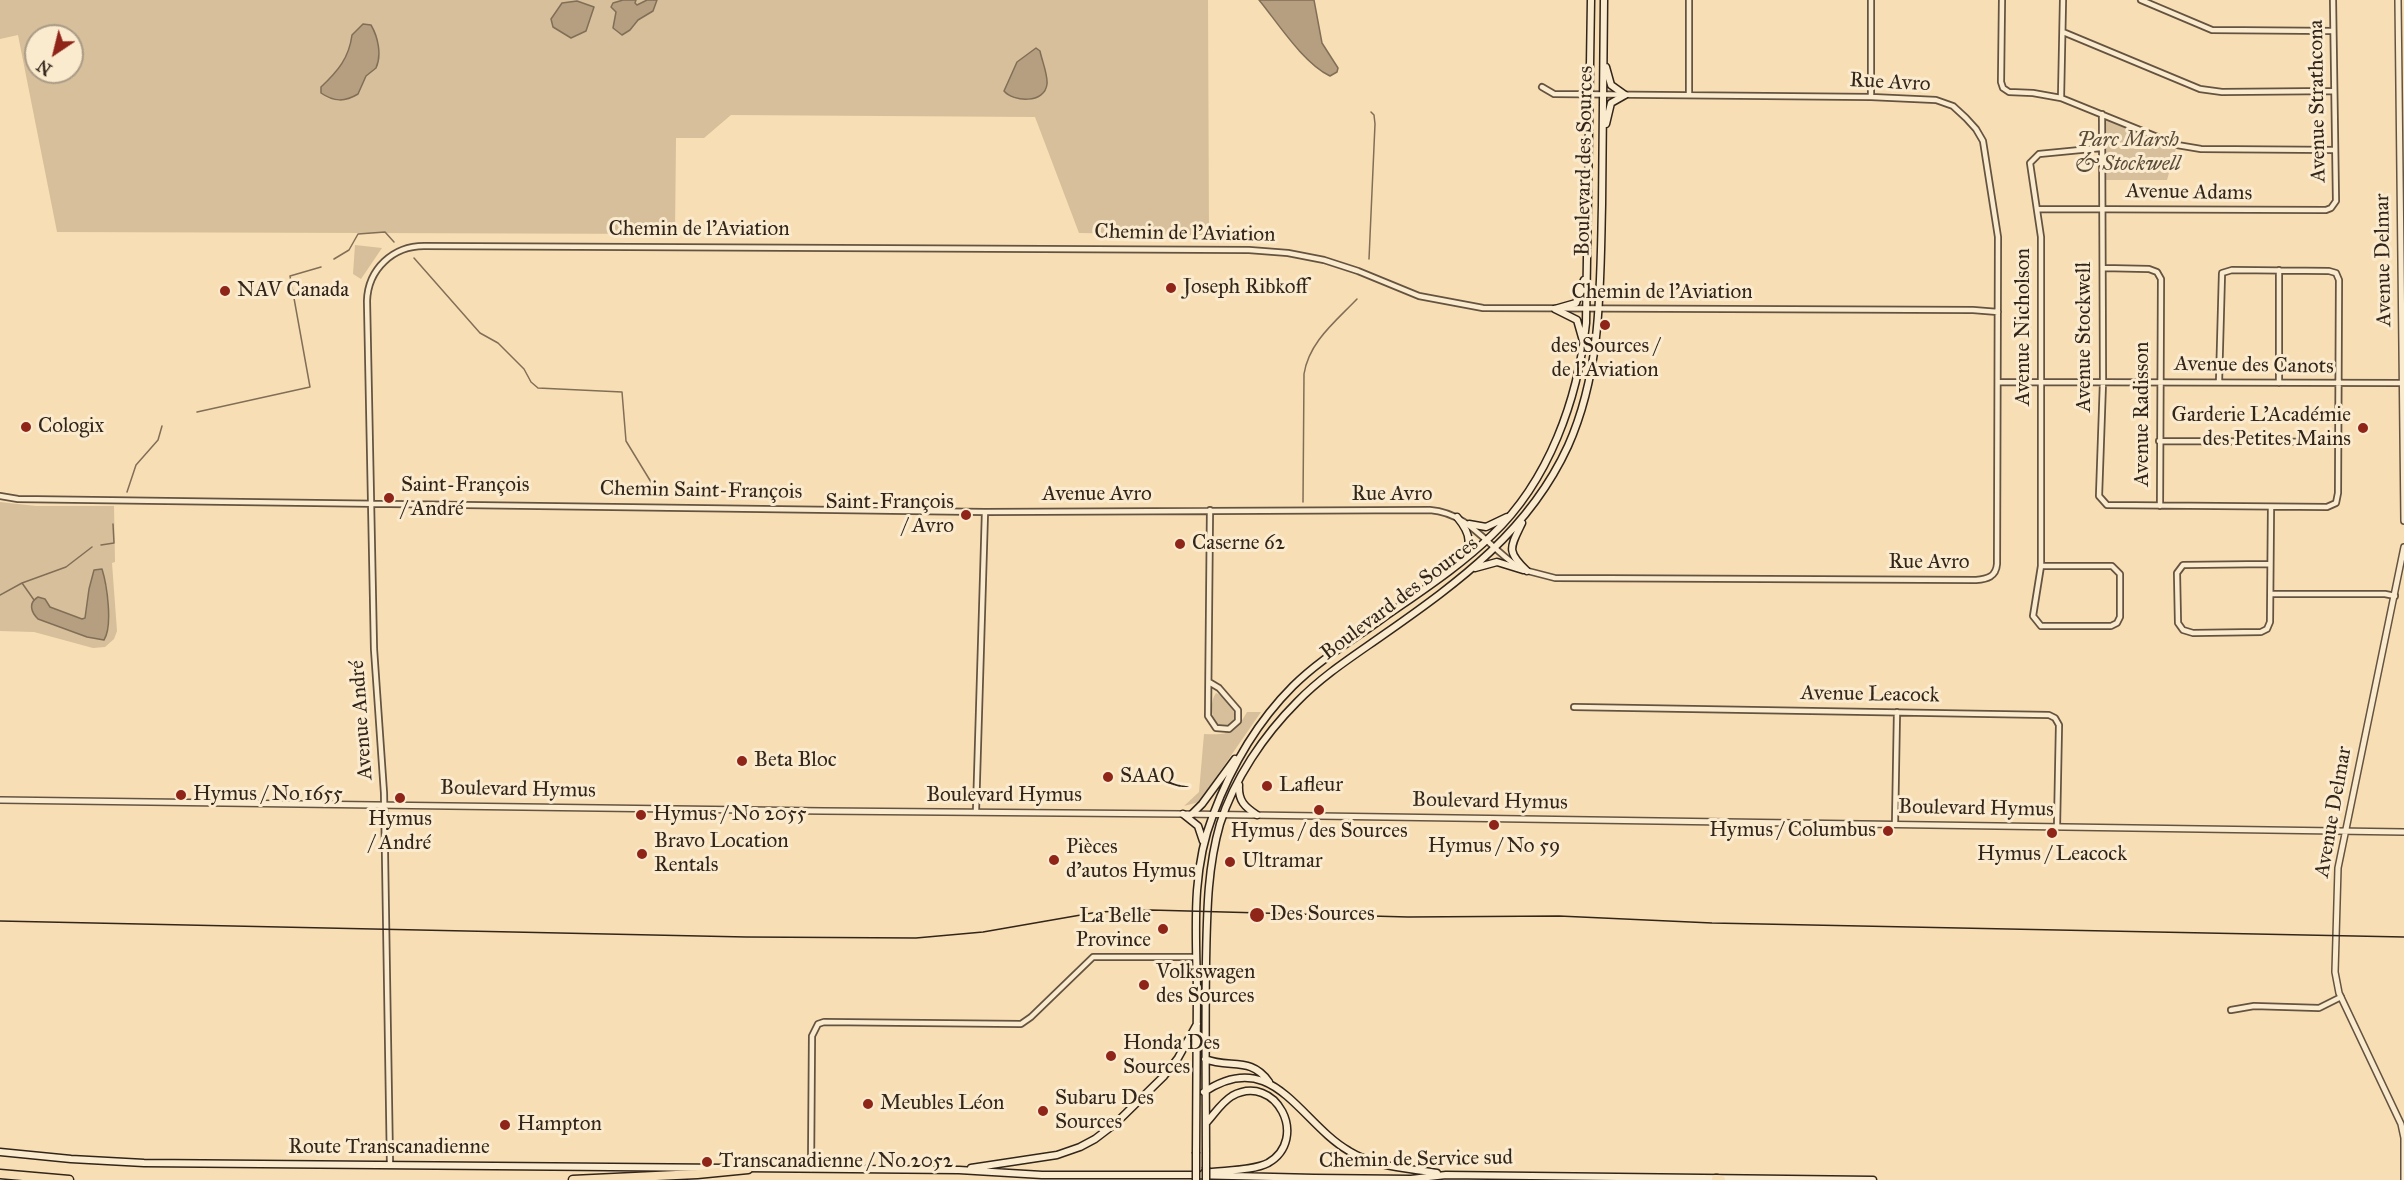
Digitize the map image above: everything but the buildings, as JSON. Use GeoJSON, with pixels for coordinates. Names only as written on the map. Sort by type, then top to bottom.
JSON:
{"type":"FeatureCollection","features":[{"type":"Feature","properties":{"kind":"highway"},"geometry":{"type":"LineString","coordinates":[[573,1180],[697,1174],[748,1168]]}},
{"type":"Feature","properties":{"kind":"highway"},"geometry":{"type":"LineString","coordinates":[[0,1173],[69,1180]]}},
{"type":"Feature","properties":{"kind":"main road","name":"Boulevard des Sources"},"geometry":{"type":"LineString","coordinates":[[1194,1178],[1197,1024],[1196,896],[1204,844],[1213,815],[1243,750],[1269,711],[1300,679],[1461,563],[1487,540],[1528,492],[1557,438],[1572,397],[1584,344],[1587,310],[1591,0]]}},
{"type":"Feature","properties":{"kind":"main road","name":"Boulevard des Sources"},"geometry":{"type":"LineString","coordinates":[[1206,1180],[1205,1059],[1209,883],[1224,815],[1239,781],[1274,728],[1311,688],[1435,598],[1495,549],[1526,514],[1555,471],[1578,422],[1590,382],[1599,309],[1604,0]]}},
{"type":"Feature","properties":{"kind":"main road"},"geometry":{"type":"LineString","coordinates":[[1603,58],[1611,85],[1625,94],[1611,103],[1603,137]]}},
{"type":"Feature","properties":{"kind":"main road"},"geometry":{"type":"LineString","coordinates":[[1555,309],[1571,306],[1578,301],[1587,269]]}},
{"type":"Feature","properties":{"kind":"main road"},"geometry":{"type":"LineString","coordinates":[[1555,309],[1576,320],[1584,344]]}},
{"type":"Feature","properties":{"kind":"main road"},"geometry":{"type":"LineString","coordinates":[[1526,514],[1511,550],[1514,558],[1527,572]]}},
{"type":"Feature","properties":{"kind":"main road"},"geometry":{"type":"LineString","coordinates":[[1469,524],[1486,527],[1510,515]]}},
{"type":"Feature","properties":{"kind":"main road"},"geometry":{"type":"LineString","coordinates":[[1425,588],[1467,546],[1469,532],[1457,517]]}},
{"type":"Feature","properties":{"kind":"main road"},"geometry":{"type":"LineString","coordinates":[[1471,569],[1497,562],[1527,572]]}},
{"type":"Feature","properties":{"kind":"main road"},"geometry":{"type":"LineString","coordinates":[[1192,814],[1203,804],[1220,777],[1243,750]]}},
{"type":"Feature","properties":{"kind":"main road"},"geometry":{"type":"LineString","coordinates":[[1239,781],[1241,801],[1257,815]]}},
{"type":"Feature","properties":{"kind":"main road"},"geometry":{"type":"LineString","coordinates":[[1183,814],[1200,829],[1204,844]]}},
{"type":"Feature","properties":{"kind":"main road"},"geometry":{"type":"LineString","coordinates":[[958,1170],[1057,1155],[1095,1139],[1116,1123],[1164,1076],[1178,1058],[1197,1024]]}},
{"type":"Feature","properties":{"kind":"main road"},"geometry":{"type":"LineString","coordinates":[[1205,1059],[1252,1067],[1263,1072],[1270,1083]]}},
{"type":"Feature","properties":{"kind":"main road"},"geometry":{"type":"LineString","coordinates":[[1196,1098],[1205,1091],[1240,1078],[1257,1078],[1282,1091],[1334,1141],[1358,1156],[1388,1165],[1446,1175]]}},
{"type":"Feature","properties":{"kind":"main road"},"geometry":{"type":"LineString","coordinates":[[1194,1178],[1263,1165],[1278,1155],[1286,1142],[1288,1131],[1286,1116],[1280,1106],[1267,1095],[1254,1091],[1243,1092],[1229,1098],[1207,1122]]}},
{"type":"Feature","properties":{"kind":"main road","name":"Route Transcanadienne"},"geometry":{"type":"LineString","coordinates":[[0,1152],[71,1160],[135,1162],[958,1170]]}},
{"type":"Feature","properties":{"kind":"main road","name":"Chemin de Service sud"},"geometry":{"type":"LineString","coordinates":[[958,1170],[1042,1175],[1194,1178],[1411,1179],[1446,1175],[1873,1180]]}},
{"type":"Feature","properties":{"kind":"street"},"geometry":{"type":"LineString","coordinates":[[1542,87],[1554,94],[1689,95],[1689,0]]}},
{"type":"Feature","properties":{"kind":"street"},"geometry":{"type":"LineString","coordinates":[[1871,0],[1871,97]]}},
{"type":"Feature","properties":{"kind":"street"},"geometry":{"type":"LineString","coordinates":[[2002,0],[2001,81],[2003,88],[2009,92],[2061,98],[2177,144],[2201,149],[2335,150]]}},
{"type":"Feature","properties":{"kind":"street"},"geometry":{"type":"LineString","coordinates":[[2061,98],[2063,0]]}},
{"type":"Feature","properties":{"kind":"street"},"geometry":{"type":"LineString","coordinates":[[2141,0],[2212,30],[2333,31]]}},
{"type":"Feature","properties":{"kind":"street","name":"Avenue Strathcona"},"geometry":{"type":"LineString","coordinates":[[2333,0],[2336,201]]}},
{"type":"Feature","properties":{"kind":"street","name":"Avenue Delmar"},"geometry":{"type":"LineString","coordinates":[[2398,0],[2402,178],[2403,356],[2401,383],[2404,520]]}},
{"type":"Feature","properties":{"kind":"street"},"geometry":{"type":"LineString","coordinates":[[2063,32],[2200,89],[2222,92],[2334,91]]}},
{"type":"Feature","properties":{"kind":"street","name":"Rue Avro"},"geometry":{"type":"LineString","coordinates":[[1210,510],[1425,510],[1443,512],[1469,524],[1495,549],[1527,572],[1555,578],[1987,578],[1994,573],[1997,564],[1998,237],[1983,141],[1976,129],[1953,106],[1936,100],[1689,95]]}},
{"type":"Feature","properties":{"kind":"street","name":"Avenue Stockwell"},"geometry":{"type":"LineString","coordinates":[[2102,114],[2103,382],[2099,496],[2107,505],[2160,506]]}},
{"type":"Feature","properties":{"kind":"street","name":"Avenue Nicholson"},"geometry":{"type":"LineString","coordinates":[[2041,566],[2112,566],[2117,569],[2120,574],[2120,617],[2117,623],[2111,626],[2041,626],[2033,616],[2041,566],[2041,237],[2030,164],[2039,154],[2101,148]]}},
{"type":"Feature","properties":{"kind":"street","name":"Avenue Adams"},"geometry":{"type":"LineString","coordinates":[[2037,209],[2326,210],[2331,208],[2336,201]]}},
{"type":"Feature","properties":{"kind":"street","name":"Chemin de l'Aviation"},"geometry":{"type":"LineString","coordinates":[[374,275],[385,260],[398,251],[424,246],[1249,250],[1288,253],[1336,263],[1408,292],[1447,303],[1491,309],[1973,310],[1998,312]]}},
{"type":"Feature","properties":{"kind":"street","name":"Avenue Radisson"},"geometry":{"type":"LineString","coordinates":[[2103,268],[2150,269],[2157,272],[2161,279],[2160,506],[2327,507],[2336,502],[2338,493],[2337,442]]}},
{"type":"Feature","properties":{"kind":"street"},"geometry":{"type":"LineString","coordinates":[[2159,441],[2337,442],[2339,280],[2336,273],[2232,270],[2222,273],[2219,382]]}},
{"type":"Feature","properties":{"kind":"street"},"geometry":{"type":"LineString","coordinates":[[2279,270],[2279,383]]}},
{"type":"Feature","properties":{"kind":"street","name":"Avenue André"},"geometry":{"type":"LineString","coordinates":[[374,275],[367,301],[374,649],[384,804],[390,1164]]}},
{"type":"Feature","properties":{"kind":"street","name":"Avenue des Canots"},"geometry":{"type":"LineString","coordinates":[[1998,382],[2401,383]]}},
{"type":"Feature","properties":{"kind":"street","name":"Chemin Saint-François"},"geometry":{"type":"LineString","coordinates":[[0,496],[18,499],[985,512]]}},
{"type":"Feature","properties":{"kind":"street"},"geometry":{"type":"LineString","coordinates":[[2270,564],[2183,565],[2177,573],[2178,623],[2183,630],[2193,633],[2261,632],[2267,629],[2270,622],[2271,594],[2271,507]]}},
{"type":"Feature","properties":{"kind":"street"},"geometry":{"type":"LineString","coordinates":[[1209,682],[1219,688],[1238,710],[1238,721],[1229,729],[1216,728],[1209,720],[1209,682],[1210,510]]}},
{"type":"Feature","properties":{"kind":"street","name":"Avenue Avro"},"geometry":{"type":"LineString","coordinates":[[985,512],[1210,510]]}},
{"type":"Feature","properties":{"kind":"street"},"geometry":{"type":"LineString","coordinates":[[976,812],[985,512]]}},
{"type":"Feature","properties":{"kind":"street","name":"Avenue Delmar"},"geometry":{"type":"LineString","coordinates":[[2404,547],[2337,877],[2335,972],[2341,997],[2401,1124],[2404,1138],[2404,1180]]}},
{"type":"Feature","properties":{"kind":"street"},"geometry":{"type":"LineString","coordinates":[[2271,594],[2385,594],[2395,596]]}},
{"type":"Feature","properties":{"kind":"street","name":"Avenue Leacock"},"geometry":{"type":"LineString","coordinates":[[1574,707],[2049,715],[2055,718],[2059,725],[2056,827]]}},
{"type":"Feature","properties":{"kind":"street"},"geometry":{"type":"LineString","coordinates":[[1895,824],[1897,712]]}},
{"type":"Feature","properties":{"kind":"street","name":"Boulevard Hymus"},"geometry":{"type":"LineString","coordinates":[[0,800],[1192,814],[2404,832]]}},
{"type":"Feature","properties":{"kind":"street"},"geometry":{"type":"LineString","coordinates":[[811,1169],[812,1035],[818,1024],[824,1022],[1021,1024],[1093,957],[1197,957]]}},
{"type":"Feature","properties":{"kind":"street"},"geometry":{"type":"LineString","coordinates":[[2231,1010],[2254,1006],[2319,1008],[2341,997]]}},
{"type":"Feature","properties":{"kind":"green space"},"geometry":{"type":"Polygon","coordinates":[[[0,0],[1208,0],[1209,235],[1079,233],[1035,117],[731,115],[704,138],[676,138],[675,234],[57,232],[28,84],[84,84],[84,24],[24,24],[24,65],[18,35],[0,39],[0,0]]]}},
{"type":"Feature","properties":{"kind":"green space","name":"Parc Marsh & Stockwell"},"geometry":{"type":"Polygon","coordinates":[[[2102,114],[2177,145],[2167,180],[2101,180],[2102,114]]]}},
{"type":"Feature","properties":{"kind":"green space"},"geometry":{"type":"Polygon","coordinates":[[[355,245],[382,248],[361,279],[353,274],[355,245]]]}},
{"type":"Feature","properties":{"kind":"green space"},"geometry":{"type":"Polygon","coordinates":[[[0,502],[36,506],[114,506],[115,562],[112,563],[117,631],[114,639],[105,647],[93,648],[34,632],[0,631],[0,502]],[[102,569],[94,571],[85,618],[82,619],[50,607],[45,599],[31,607],[108,632],[107,588],[102,569]]]}},
{"type":"Feature","properties":{"kind":"green space"},"geometry":{"type":"Polygon","coordinates":[[[1216,693],[1226,699],[1233,709],[1234,719],[1226,728],[1215,724],[1212,704],[1216,693]]]}},
{"type":"Feature","properties":{"kind":"green space"},"geometry":{"type":"Polygon","coordinates":[[[1247,712],[1261,712],[1199,802],[1184,806],[1199,792],[1204,734],[1230,732],[1239,725],[1247,712]]]}},
{"type":"Feature","properties":{"kind":"shaded area"},"geometry":{"type":"Polygon","coordinates":[[[636,0],[637,5],[647,0],[657,0],[653,11],[638,20],[630,30],[622,35],[613,28],[616,12],[611,7],[613,3],[636,0]]]}},
{"type":"Feature","properties":{"kind":"shaded area"},"geometry":{"type":"Polygon","coordinates":[[[1259,0],[1314,0],[1322,43],[1338,68],[1337,72],[1330,76],[1310,62],[1291,42],[1259,0]]]}},
{"type":"Feature","properties":{"kind":"shaded area"},"geometry":{"type":"Polygon","coordinates":[[[577,1],[594,7],[586,31],[571,38],[553,27],[551,19],[562,3],[577,1]]]}},
{"type":"Feature","properties":{"kind":"shaded area"},"geometry":{"type":"Polygon","coordinates":[[[363,24],[371,25],[376,35],[379,57],[376,68],[366,76],[358,94],[340,100],[326,96],[321,93],[321,87],[342,64],[352,35],[363,24]]]}},
{"type":"Feature","properties":{"kind":"shaded area"},"geometry":{"type":"Polygon","coordinates":[[[1036,48],[1040,51],[1046,72],[1045,90],[1041,95],[1028,99],[1008,95],[1004,91],[1017,62],[1036,48]]]}},
{"type":"Feature","properties":{"kind":"shaded area"},"geometry":{"type":"Polygon","coordinates":[[[102,569],[109,616],[104,640],[87,637],[38,619],[32,605],[38,597],[45,599],[50,607],[82,619],[85,618],[94,570],[102,569]]]}},
{"type":"Feature","properties":{"kind":"waterway"},"geometry":{"type":"LineString","coordinates":[[1369,259],[1375,124],[1374,115],[1371,112]]}},
{"type":"Feature","properties":{"kind":"waterway"},"geometry":{"type":"LineString","coordinates":[[334,259],[349,250],[358,234],[385,232],[394,242]]}},
{"type":"Feature","properties":{"kind":"waterway"},"geometry":{"type":"LineString","coordinates":[[414,258],[480,333],[498,343],[524,369],[531,382],[538,388],[622,392],[626,441],[651,482]]}},
{"type":"Feature","properties":{"kind":"waterway"},"geometry":{"type":"LineString","coordinates":[[197,412],[310,387],[290,276],[321,267]]}},
{"type":"Feature","properties":{"kind":"waterway"},"geometry":{"type":"LineString","coordinates":[[1303,502],[1304,374],[1317,342],[1357,299]]}},
{"type":"Feature","properties":{"kind":"waterway"},"geometry":{"type":"LineString","coordinates":[[127,492],[136,465],[158,440],[162,426]]}},
{"type":"Feature","properties":{"kind":"waterway"},"geometry":{"type":"LineString","coordinates":[[101,545],[114,543],[113,524]]}},
{"type":"Feature","properties":{"kind":"waterway"},"geometry":{"type":"LineString","coordinates":[[0,595],[22,583],[66,567],[92,547]]}},
{"type":"Feature","properties":{"kind":"waterway"},"geometry":{"type":"LineString","coordinates":[[22,583],[34,600]]}},
{"type":"Feature","properties":{"kind":"tram line"},"geometry":{"type":"LineString","coordinates":[[0,921],[746,937],[916,938],[983,932],[1098,912],[1151,910],[1408,917],[1559,916],[1712,923],[2404,937]]}},
{"type":"Feature","properties":{"kind":"place","name":"Joseph Ribkoff"},"geometry":{"type":"Point","coordinates":[1171,288]}},
{"type":"Feature","properties":{"kind":"place","name":"NAV Canada"},"geometry":{"type":"Point","coordinates":[225,291]}},
{"type":"Feature","properties":{"kind":"place","name":"des Sources / de l'Aviation"},"geometry":{"type":"Point","coordinates":[1605,325]}},
{"type":"Feature","properties":{"kind":"place","name":"Cologix"},"geometry":{"type":"Point","coordinates":[26,427]}},
{"type":"Feature","properties":{"kind":"place","name":"Garderie L'Académie des Petites Mains"},"geometry":{"type":"Point","coordinates":[2363,428]}},
{"type":"Feature","properties":{"kind":"place","name":"Saint-François / André"},"geometry":{"type":"Point","coordinates":[389,498]}},
{"type":"Feature","properties":{"kind":"place","name":"Saint-François / Avro"},"geometry":{"type":"Point","coordinates":[966,515]}},
{"type":"Feature","properties":{"kind":"place","name":"Caserne 62"},"geometry":{"type":"Point","coordinates":[1180,544]}},
{"type":"Feature","properties":{"kind":"place","name":"Beta Bloc"},"geometry":{"type":"Point","coordinates":[742,761]}},
{"type":"Feature","properties":{"kind":"place","name":"SAAQ"},"geometry":{"type":"Point","coordinates":[1108,777]}},
{"type":"Feature","properties":{"kind":"place","name":"Lafleur"},"geometry":{"type":"Point","coordinates":[1267,786]}},
{"type":"Feature","properties":{"kind":"place","name":"Hymus / No 1655"},"geometry":{"type":"Point","coordinates":[181,795]}},
{"type":"Feature","properties":{"kind":"place","name":"Hymus / André"},"geometry":{"type":"Point","coordinates":[400,798]}},
{"type":"Feature","properties":{"kind":"place","name":"Hymus / des Sources"},"geometry":{"type":"Point","coordinates":[1319,810]}},
{"type":"Feature","properties":{"kind":"place","name":"Hymus / No 2055"},"geometry":{"type":"Point","coordinates":[641,815]}},
{"type":"Feature","properties":{"kind":"place","name":"Hymus / No 59"},"geometry":{"type":"Point","coordinates":[1494,825]}},
{"type":"Feature","properties":{"kind":"place","name":"Hymus / Columbus"},"geometry":{"type":"Point","coordinates":[1888,831]}},
{"type":"Feature","properties":{"kind":"place","name":"Hymus / Leacock"},"geometry":{"type":"Point","coordinates":[2052,833]}},
{"type":"Feature","properties":{"kind":"place","name":"Bravo Location Rentals"},"geometry":{"type":"Point","coordinates":[642,854]}},
{"type":"Feature","properties":{"kind":"place","name":"Pièces d'autos Hymus"},"geometry":{"type":"Point","coordinates":[1054,860]}},
{"type":"Feature","properties":{"kind":"place","name":"Ultramar"},"geometry":{"type":"Point","coordinates":[1230,862]}},
{"type":"Feature","properties":{"kind":"place","name":"Des Sources"},"geometry":{"type":"Point","coordinates":[1257,915]}},
{"type":"Feature","properties":{"kind":"place","name":"La Belle Province"},"geometry":{"type":"Point","coordinates":[1163,929]}},
{"type":"Feature","properties":{"kind":"place","name":"Volkswagen des Sources"},"geometry":{"type":"Point","coordinates":[1144,985]}},
{"type":"Feature","properties":{"kind":"place","name":"Honda Des Sources"},"geometry":{"type":"Point","coordinates":[1111,1056]}},
{"type":"Feature","properties":{"kind":"place","name":"Meubles Léon"},"geometry":{"type":"Point","coordinates":[868,1104]}},
{"type":"Feature","properties":{"kind":"place","name":"Subaru Des Sources"},"geometry":{"type":"Point","coordinates":[1043,1111]}},
{"type":"Feature","properties":{"kind":"place","name":"Hampton"},"geometry":{"type":"Point","coordinates":[505,1125]}},
{"type":"Feature","properties":{"kind":"place","name":"Transcanadienne / No 2052"},"geometry":{"type":"Point","coordinates":[707,1162]}}]}
